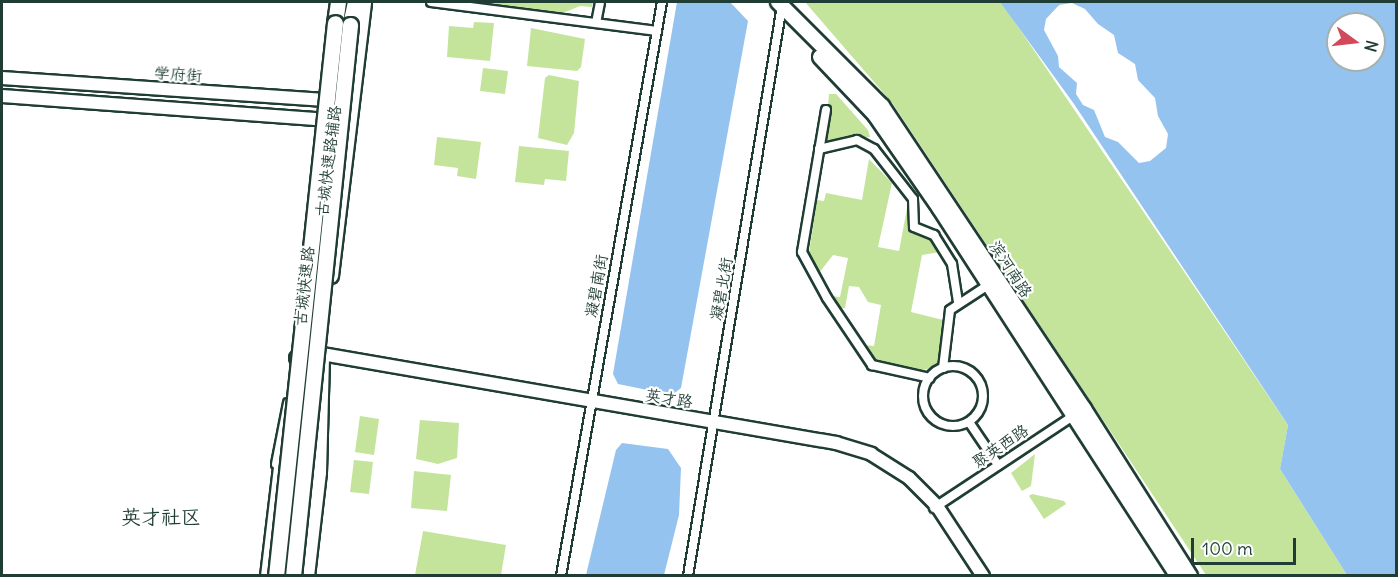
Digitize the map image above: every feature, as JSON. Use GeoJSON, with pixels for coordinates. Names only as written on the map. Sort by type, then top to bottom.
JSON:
{"type":"FeatureCollection","features":[{"type":"Feature","properties":{"kind":"highway","name":"古城快速路"},"geometry":{"type":"LineString","coordinates":[[293,576],[343,24],[337,2]]}},
{"type":"Feature","properties":{"kind":"highway"},"geometry":{"type":"LineString","coordinates":[[343,24],[353,2]]}},
{"type":"Feature","properties":{"kind":"highway","name":"古城快速路"},"geometry":{"type":"LineString","coordinates":[[276,576],[343,24]]}},
{"type":"Feature","properties":{"kind":"highway"},"geometry":{"type":"LineString","coordinates":[[306,576],[318,472],[322,357]]}},
{"type":"Feature","properties":{"kind":"highway"},"geometry":{"type":"LineString","coordinates":[[270,576],[277,493],[295,364]]}},
{"type":"Feature","properties":{"kind":"main road","name":"古城快速路辅路"},"geometry":{"type":"LineString","coordinates":[[270,576],[295,364],[331,2]]}},
{"type":"Feature","properties":{"kind":"main road","name":"古城快速路辅路"},"geometry":{"type":"LineString","coordinates":[[299,576],[364,2]]}},
{"type":"Feature","properties":{"kind":"main road","name":"滨河南路"},"geometry":{"type":"LineString","coordinates":[[777,6],[874,115],[988,285],[1080,411],[1177,576]]}},
{"type":"Feature","properties":{"kind":"main road","name":"滨河南路"},"geometry":{"type":"LineString","coordinates":[[777,6],[882,106],[1190,576]]}},
{"type":"Feature","properties":{"kind":"main road","name":"学府街"},"geometry":{"type":"LineString","coordinates":[[2,78],[352,101]]}},
{"type":"Feature","properties":{"kind":"main road"},"geometry":{"type":"LineString","coordinates":[[2,96],[350,121]]}},
{"type":"Feature","properties":{"kind":"main road","name":"英才路"},"geometry":{"type":"LineString","coordinates":[[295,364],[322,357],[714,424],[831,447],[866,457],[903,480],[935,507],[983,576]]}},
{"type":"Feature","properties":{"kind":"main road","name":"英才路"},"geometry":{"type":"LineString","coordinates":[[935,507],[977,576]]}},
{"type":"Feature","properties":{"kind":"street"},"geometry":{"type":"LineString","coordinates":[[431,2],[657,31]]}},
{"type":"Feature","properties":{"kind":"street"},"geometry":{"type":"LineString","coordinates":[[596,23],[600,2]]}},
{"type":"Feature","properties":{"kind":"street","name":"凝碧南街"},"geometry":{"type":"LineString","coordinates":[[561,576],[589,403],[662,2]]}},
{"type":"Feature","properties":{"kind":"street","name":"凝碧北街"},"geometry":{"type":"LineString","coordinates":[[688,576],[714,424],[777,6]]}},
{"type":"Feature","properties":{"kind":"street"},"geometry":{"type":"LineString","coordinates":[[826,110],[802,252],[827,298],[872,365],[930,378]]}},
{"type":"Feature","properties":{"kind":"street"},"geometry":{"type":"LineString","coordinates":[[819,149],[857,140],[874,149],[913,199],[914,227],[934,235],[952,264],[958,302]]}},
{"type":"Feature","properties":{"kind":"street"},"geometry":{"type":"LineString","coordinates":[[943,368],[947,321],[958,302],[988,285]]}},
{"type":"Feature","properties":{"kind":"street"},"geometry":{"type":"LineString","coordinates":[[313,576],[325,470],[322,357]]}},
{"type":"Feature","properties":{"kind":"street"},"geometry":{"type":"LineString","coordinates":[[261,576],[271,492],[295,364]]}},
{"type":"Feature","properties":{"kind":"street"},"geometry":{"type":"LineString","coordinates":[[943,368],[964,368],[980,383],[982,404],[969,422],[947,425],[929,414],[923,393],[930,378],[943,368]]}},
{"type":"Feature","properties":{"kind":"street","name":"聚英西路"},"geometry":{"type":"LineString","coordinates":[[935,507],[1080,411]]}},
{"type":"Feature","properties":{"kind":"street"},"geometry":{"type":"LineString","coordinates":[[969,422],[998,465]]}},
{"type":"Feature","properties":{"kind":"green space"},"geometry":{"type":"Polygon","coordinates":[[[474,2],[593,2],[592,7],[580,6],[563,13],[474,2]]]}},
{"type":"Feature","properties":{"kind":"green space"},"geometry":{"type":"Polygon","coordinates":[[[805,2],[1000,2],[1004,6],[1288,425],[1280,469],[1347,575],[1206,575],[893,104],[805,2]]]}},
{"type":"Feature","properties":{"kind":"green space"},"geometry":{"type":"Polygon","coordinates":[[[474,22],[494,23],[490,61],[447,57],[449,26],[473,28],[474,22]]]}},
{"type":"Feature","properties":{"kind":"green space"},"geometry":{"type":"Polygon","coordinates":[[[531,28],[585,39],[581,67],[577,71],[527,66],[531,28]]]}},
{"type":"Feature","properties":{"kind":"green space"},"geometry":{"type":"Polygon","coordinates":[[[483,68],[508,71],[505,94],[480,91],[483,68]]]}},
{"type":"Feature","properties":{"kind":"green space"},"geometry":{"type":"Polygon","coordinates":[[[549,75],[579,81],[574,133],[567,145],[538,138],[545,78],[549,75]]]}},
{"type":"Feature","properties":{"kind":"green space"},"geometry":{"type":"Polygon","coordinates":[[[829,94],[836,94],[868,130],[870,137],[825,141],[829,94]]]}},
{"type":"Feature","properties":{"kind":"green space"},"geometry":{"type":"Polygon","coordinates":[[[437,137],[481,142],[476,179],[457,176],[458,168],[434,165],[437,137]]]}},
{"type":"Feature","properties":{"kind":"green space"},"geometry":{"type":"Polygon","coordinates":[[[519,146],[569,151],[566,181],[545,179],[544,185],[515,182],[519,146]]]}},
{"type":"Feature","properties":{"kind":"green space"},"geometry":{"type":"Polygon","coordinates":[[[869,159],[892,183],[878,247],[899,251],[908,203],[913,207],[911,228],[930,237],[940,252],[922,255],[911,312],[943,320],[938,366],[919,371],[876,361],[865,345],[874,346],[881,305],[868,302],[859,287],[849,286],[845,308],[839,308],[831,296],[840,297],[848,258],[833,255],[819,273],[809,253],[817,200],[824,201],[826,193],[862,200],[869,159]]]}},
{"type":"Feature","properties":{"kind":"green space"},"geometry":{"type":"Polygon","coordinates":[[[360,416],[379,419],[374,455],[355,452],[360,416]]]}},
{"type":"Feature","properties":{"kind":"green space"},"geometry":{"type":"Polygon","coordinates":[[[420,420],[459,423],[457,458],[438,464],[416,459],[420,420]]]}},
{"type":"Feature","properties":{"kind":"green space"},"geometry":{"type":"Polygon","coordinates":[[[1035,454],[1031,486],[1022,491],[1011,473],[1035,454]]]}},
{"type":"Feature","properties":{"kind":"green space"},"geometry":{"type":"Polygon","coordinates":[[[354,460],[373,462],[369,494],[350,492],[354,460]]]}},
{"type":"Feature","properties":{"kind":"green space"},"geometry":{"type":"Polygon","coordinates":[[[414,471],[451,475],[447,511],[411,508],[414,471]]]}},
{"type":"Feature","properties":{"kind":"green space"},"geometry":{"type":"Polygon","coordinates":[[[1032,494],[1064,501],[1066,504],[1044,519],[1029,496],[1032,494]]]}},
{"type":"Feature","properties":{"kind":"green space"},"geometry":{"type":"Polygon","coordinates":[[[423,531],[506,545],[501,575],[415,575],[423,531]]]}},
{"type":"Feature","properties":{"kind":"water"},"geometry":{"type":"Polygon","coordinates":[[[677,2],[730,2],[748,21],[681,388],[672,395],[618,384],[613,374],[677,2]]]}},
{"type":"Feature","properties":{"kind":"water"},"geometry":{"type":"Polygon","coordinates":[[[1000,2],[1396,2],[1396,575],[1347,575],[1280,469],[1288,425],[1074,104],[1000,2]],[[1072,3],[1059,5],[1046,19],[1044,30],[1058,56],[1059,67],[1077,83],[1076,94],[1083,105],[1094,110],[1105,137],[1118,142],[1139,163],[1150,161],[1166,148],[1168,134],[1158,116],[1155,98],[1138,80],[1135,64],[1118,53],[1114,35],[1098,24],[1085,9],[1072,3]]]}},
{"type":"Feature","properties":{"kind":"water"},"geometry":{"type":"Polygon","coordinates":[[[622,443],[668,449],[681,468],[679,515],[664,575],[586,575],[616,450],[622,443]]]}},
{"type":"Feature","properties":{"kind":"district","name":"英才社区"},"geometry":{"type":"Point","coordinates":[161,516]}}]}
